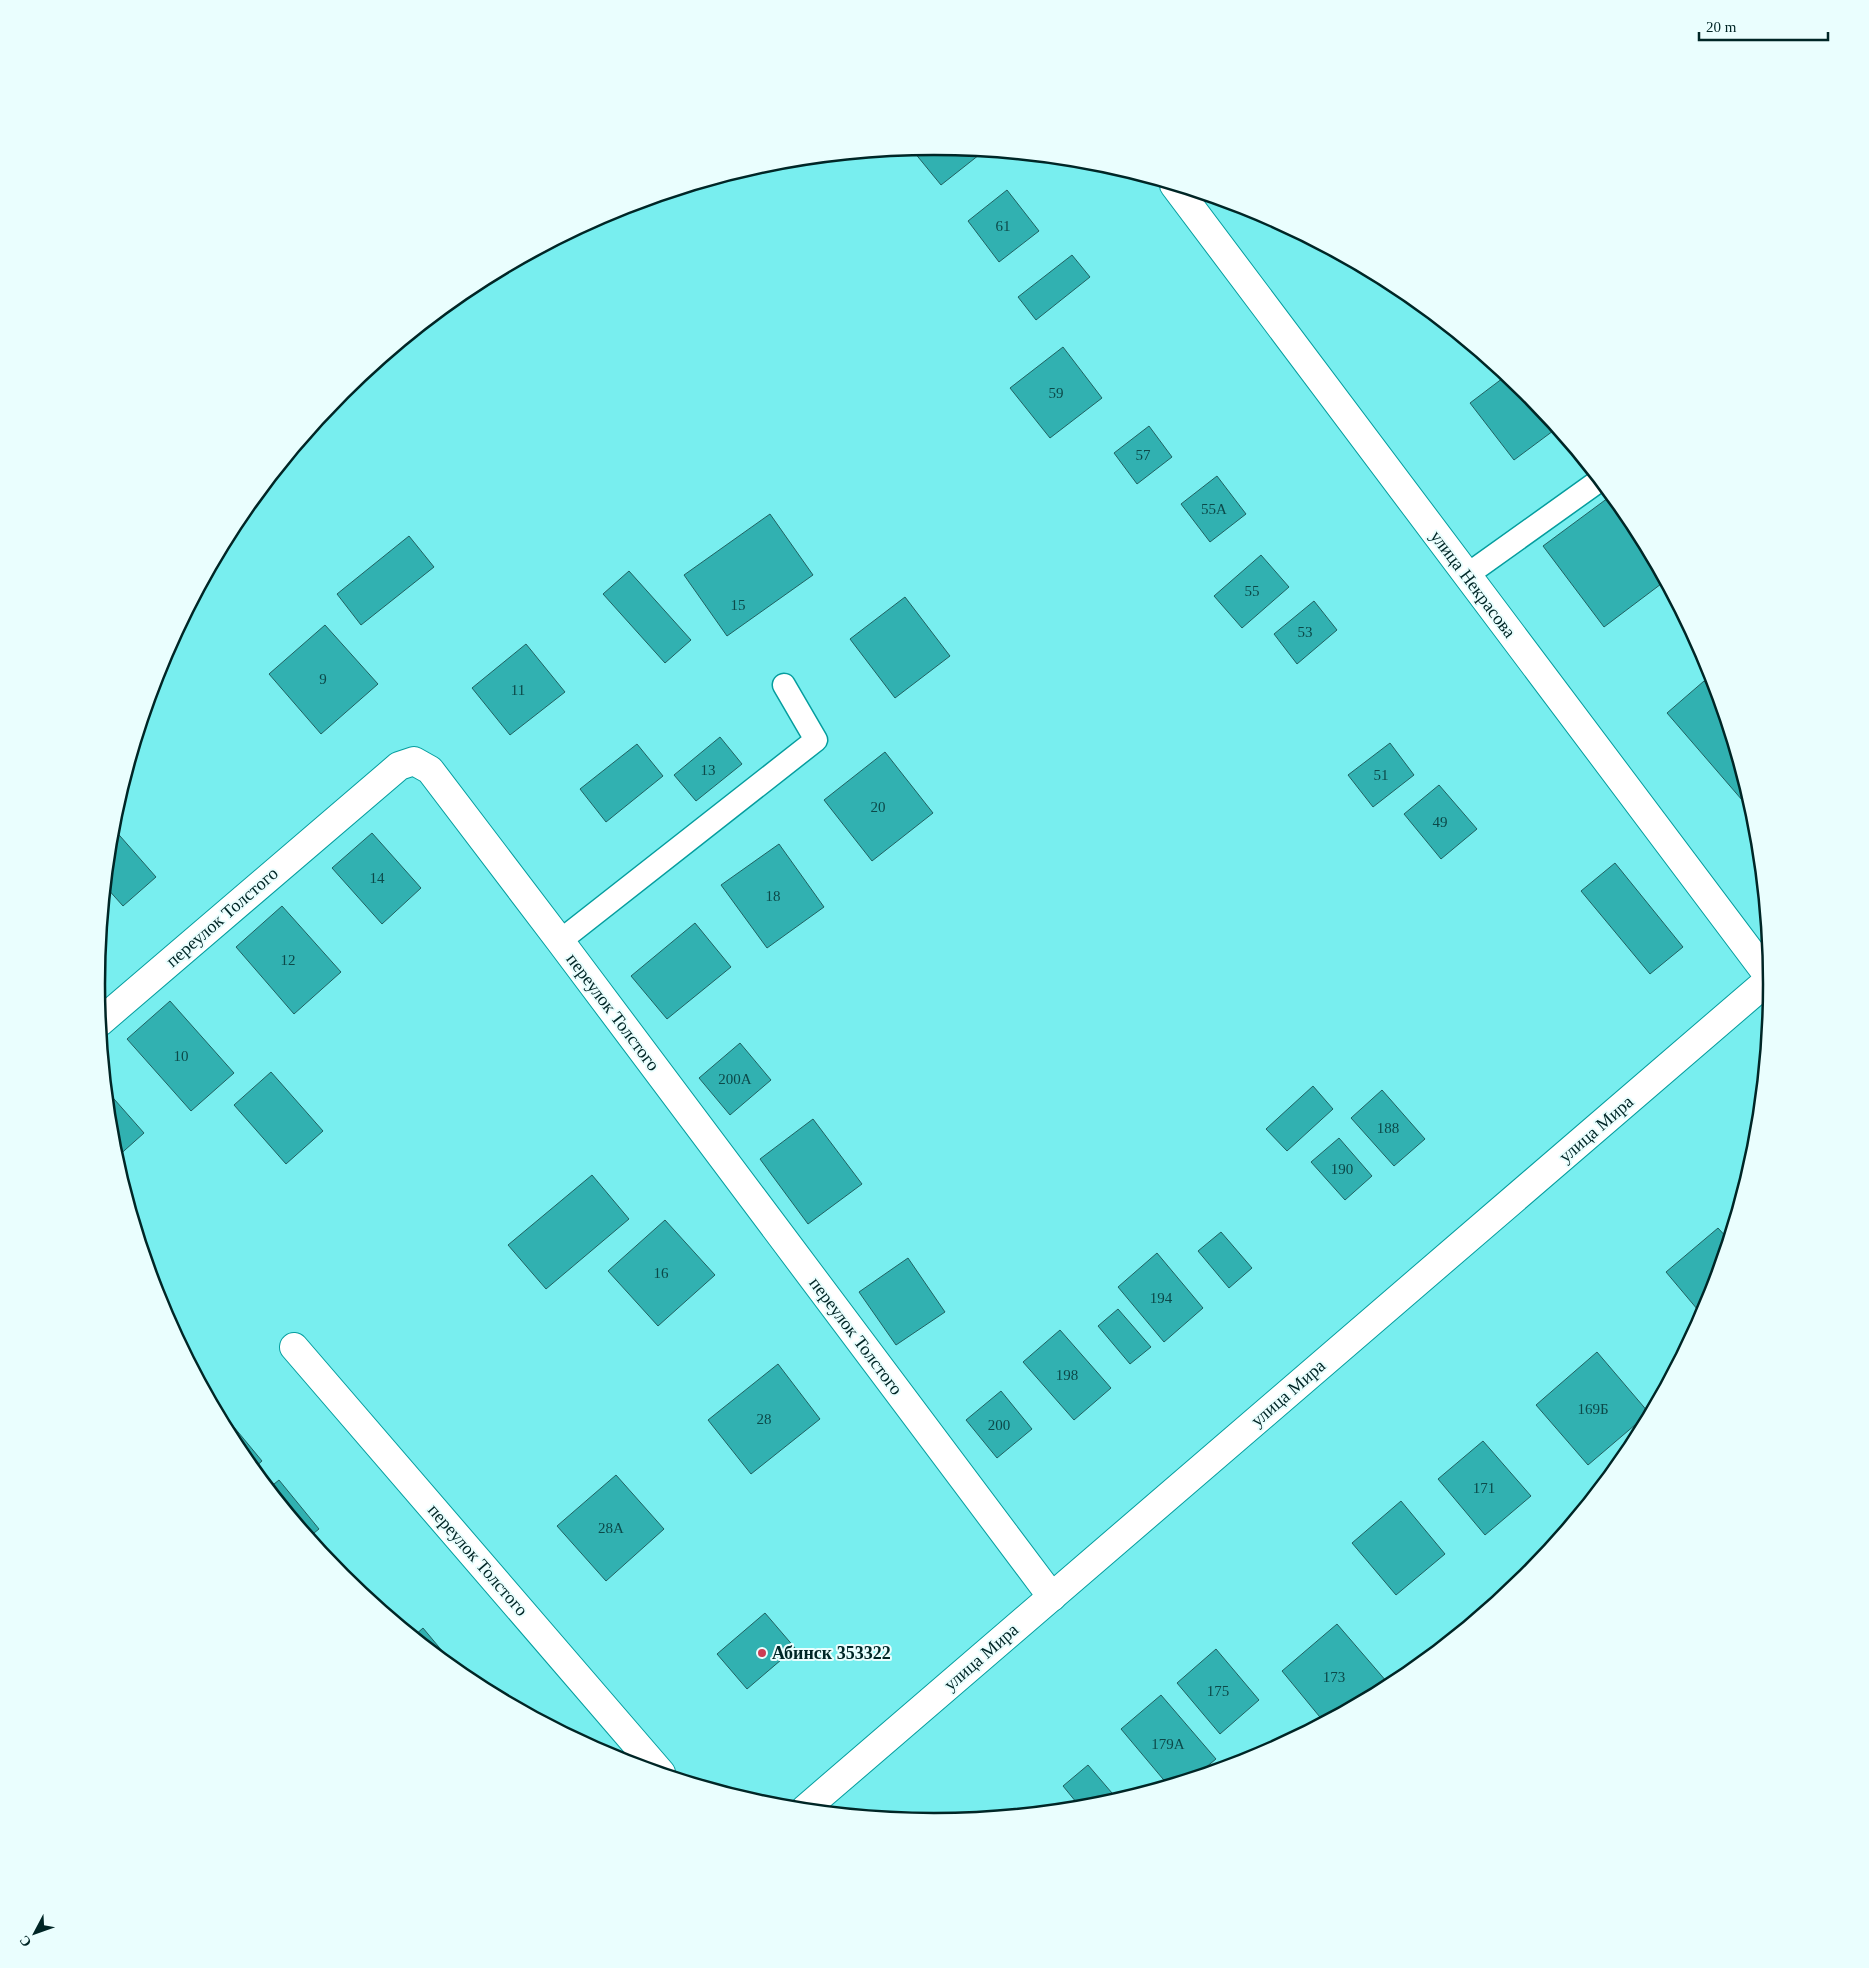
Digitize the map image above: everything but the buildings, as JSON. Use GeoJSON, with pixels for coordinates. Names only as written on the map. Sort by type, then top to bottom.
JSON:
{"type":"FeatureCollection","features":[{"type":"Feature","properties":{"kind":"street","name":"улица Некрасова"},"geometry":{"type":"LineString","coordinates":[[1180,192],[1763,969]]}},
{"type":"Feature","properties":{"kind":"street","name":"переулок Толстого"},"geometry":{"type":"LineString","coordinates":[[106,1017],[399,766],[414,761],[430,770],[1052,1597]]}},
{"type":"Feature","properties":{"kind":"street","name":"улица Мира"},"geometry":{"type":"LineString","coordinates":[[812,1804],[1764,987]]}},
{"type":"Feature","properties":{"kind":"street","name":"переулок Толстого"},"geometry":{"type":"LineString","coordinates":[[294,1347],[653,1763]]}},
{"type":"Feature","properties":{"kind":"lane"},"geometry":{"type":"LineString","coordinates":[[1467,575],[1596,483]]}},
{"type":"Feature","properties":{"kind":"lane"},"geometry":{"type":"LineString","coordinates":[[560,941],[816,740],[784,685]]}},
{"type":"Feature","properties":{"kind":"place","name":"Абинск 353322"},"geometry":{"type":"Point","coordinates":[762,1653]}}]}
